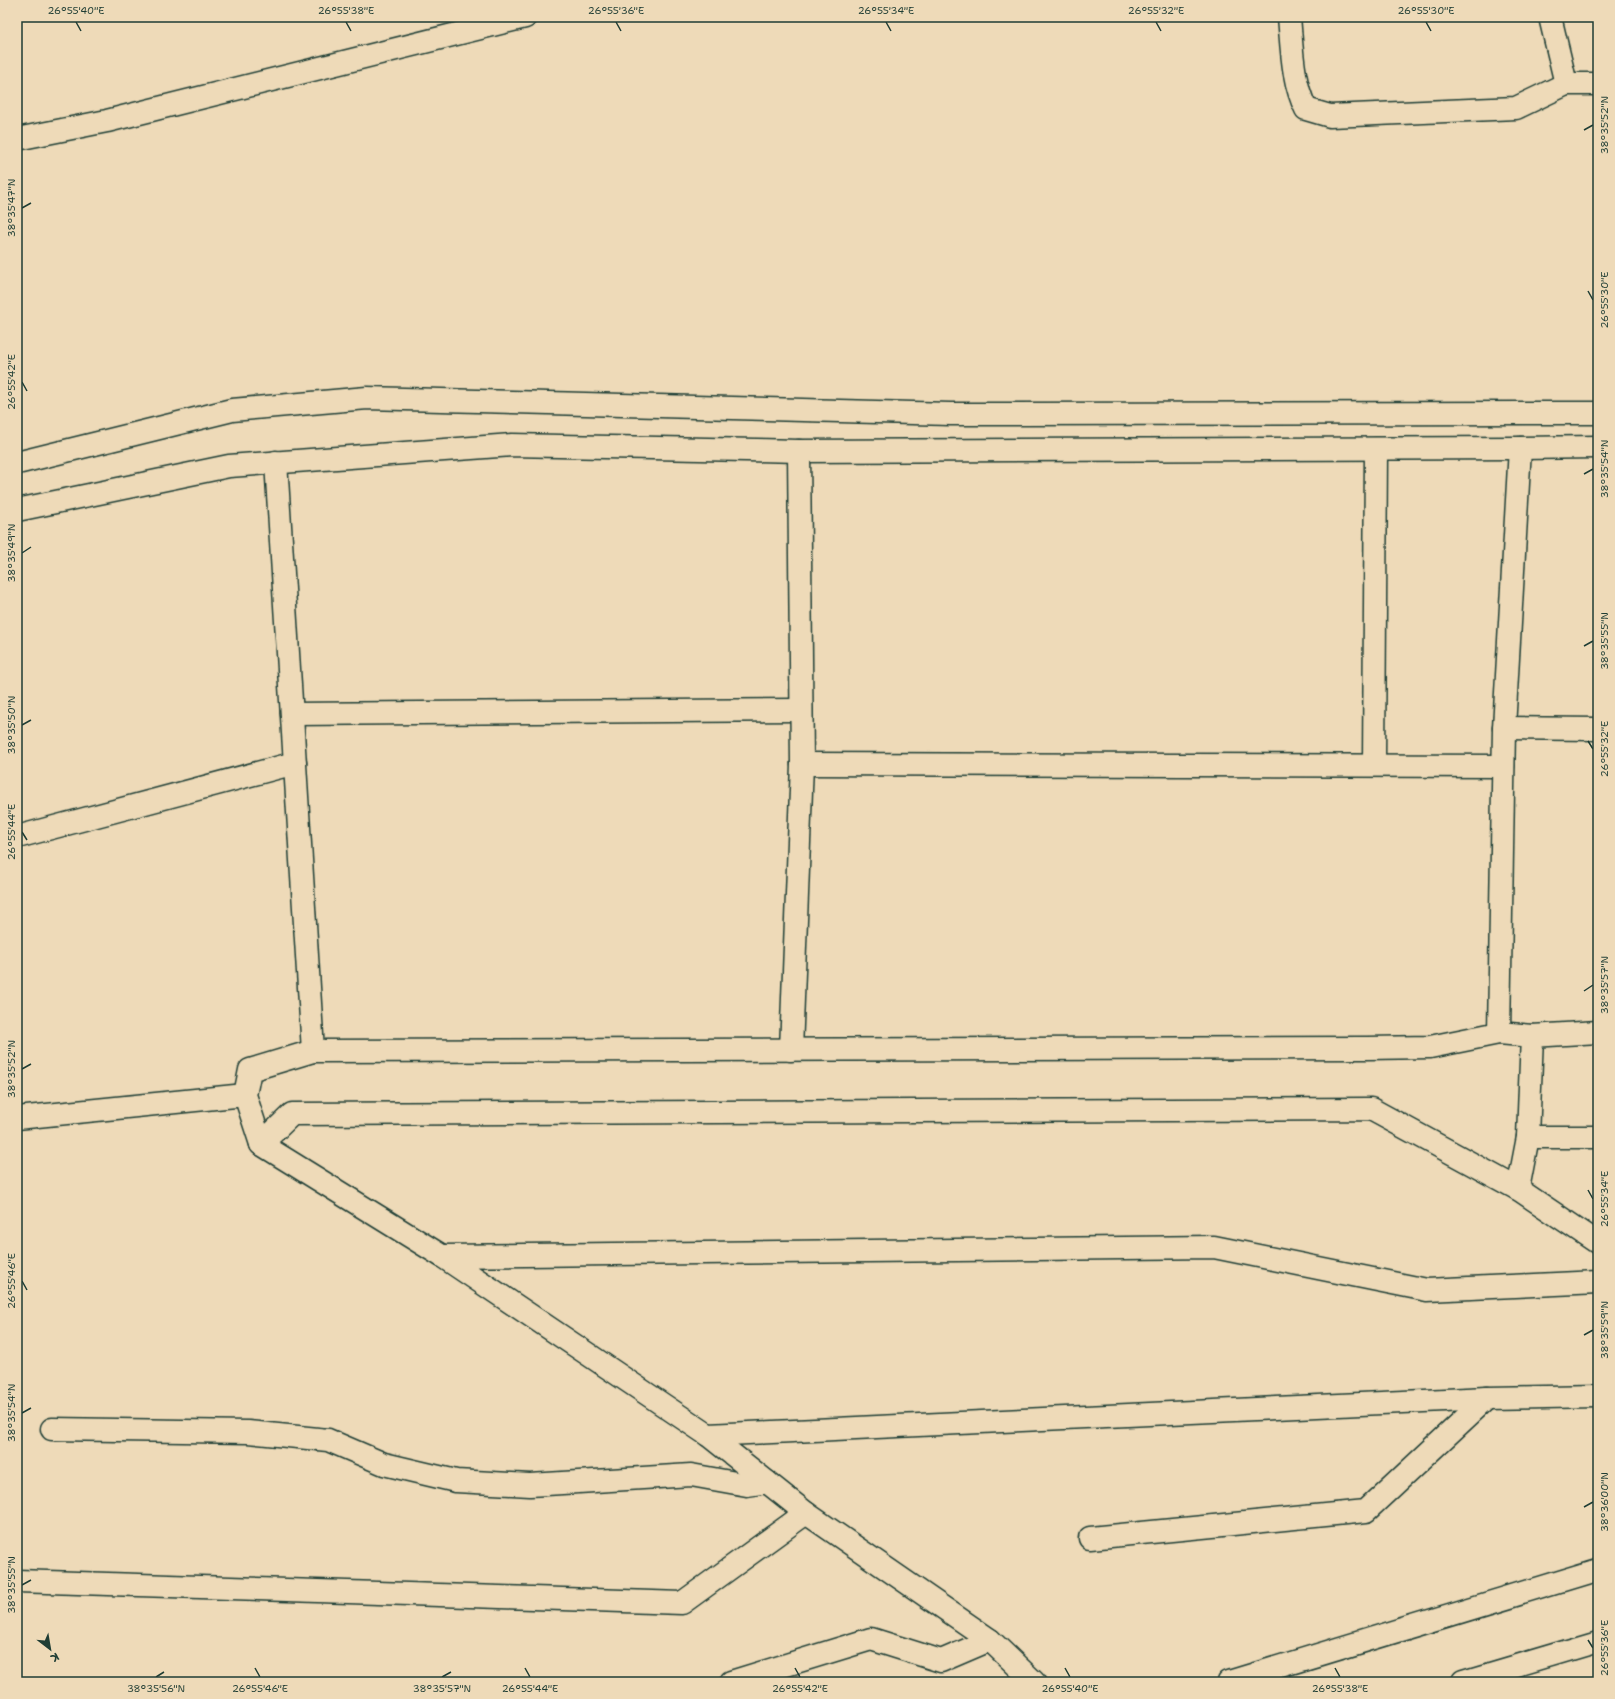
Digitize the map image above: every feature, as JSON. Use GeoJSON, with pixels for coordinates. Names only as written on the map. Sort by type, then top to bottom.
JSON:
{"type":"FeatureCollection","features":[{"type":"Feature","properties":{"kind":"street"},"geometry":{"type":"LineString","coordinates":[[17,139],[107,121],[525,17]]}},
{"type":"Feature","properties":{"kind":"street"},"geometry":{"type":"LineString","coordinates":[[1289,17],[1295,73],[1300,97],[1306,109],[1330,116],[1516,108],[1566,84],[1598,84]]}},
{"type":"Feature","properties":{"kind":"street"},"geometry":{"type":"LineString","coordinates":[[1550,17],[1566,84]]}},
{"type":"Feature","properties":{"kind":"street"},"geometry":{"type":"LineString","coordinates":[[17,463],[232,410],[367,398],[950,414],[1598,413]]}},
{"type":"Feature","properties":{"kind":"street"},"geometry":{"type":"LineString","coordinates":[[17,510],[229,466],[512,445],[799,450],[1598,447]]}},
{"type":"Feature","properties":{"kind":"street"},"geometry":{"type":"LineString","coordinates":[[1499,1033],[1504,728],[1520,448]]}},
{"type":"Feature","properties":{"kind":"street"},"geometry":{"type":"LineString","coordinates":[[1374,765],[1376,449]]}},
{"type":"Feature","properties":{"kind":"street"},"geometry":{"type":"LineString","coordinates":[[791,1050],[802,764],[799,450]]}},
{"type":"Feature","properties":{"kind":"street"},"geometry":{"type":"LineString","coordinates":[[276,462],[313,1051]]}},
{"type":"Feature","properties":{"kind":"street"},"geometry":{"type":"LineString","coordinates":[[292,714],[801,710]]}},
{"type":"Feature","properties":{"kind":"street"},"geometry":{"type":"LineString","coordinates":[[1504,728],[1598,729]]}},
{"type":"Feature","properties":{"kind":"street"},"geometry":{"type":"LineString","coordinates":[[17,836],[295,763]]}},
{"type":"Feature","properties":{"kind":"street"},"geometry":{"type":"LineString","coordinates":[[802,764],[1504,766]]}},
{"type":"Feature","properties":{"kind":"street"},"geometry":{"type":"LineString","coordinates":[[1034,1682],[990,1640],[806,1513],[708,1435],[442,1256],[260,1144],[245,1095],[250,1070],[313,1051],[1376,1048],[1430,1047],[1499,1033],[1532,1036],[1598,1032]]}},
{"type":"Feature","properties":{"kind":"street"},"geometry":{"type":"LineString","coordinates":[[1518,1189],[1528,1137],[1532,1036]]}},
{"type":"Feature","properties":{"kind":"street"},"geometry":{"type":"LineString","coordinates":[[17,1118],[245,1095]]}},
{"type":"Feature","properties":{"kind":"street"},"geometry":{"type":"LineString","coordinates":[[260,1144],[292,1114],[1371,1109],[1518,1189],[1598,1243]]}},
{"type":"Feature","properties":{"kind":"street"},"geometry":{"type":"LineString","coordinates":[[1528,1137],[1598,1137]]}},
{"type":"Feature","properties":{"kind":"street"},"geometry":{"type":"LineString","coordinates":[[442,1256],[1214,1247],[1427,1290],[1598,1282]]}},
{"type":"Feature","properties":{"kind":"street"},"geometry":{"type":"LineString","coordinates":[[708,1435],[1487,1398],[1598,1396]]}},
{"type":"Feature","properties":{"kind":"street"},"geometry":{"type":"LineString","coordinates":[[1090,1538],[1366,1511],[1487,1398]]}},
{"type":"Feature","properties":{"kind":"street"},"geometry":{"type":"LineString","coordinates":[[52,1429],[248,1432],[328,1440],[384,1464],[456,1481],[530,1485],[691,1475],[747,1485],[767,1482]]}},
{"type":"Feature","properties":{"kind":"street"},"geometry":{"type":"LineString","coordinates":[[17,1581],[682,1603],[806,1513]]}},
{"type":"Feature","properties":{"kind":"street"},"geometry":{"type":"LineString","coordinates":[[1229,1682],[1598,1570]]}},
{"type":"Feature","properties":{"kind":"street"},"geometry":{"type":"LineString","coordinates":[[731,1682],[871,1640],[941,1661],[990,1640]]}},
{"type":"Feature","properties":{"kind":"street"},"geometry":{"type":"LineString","coordinates":[[1463,1682],[1598,1642]]}}]}
